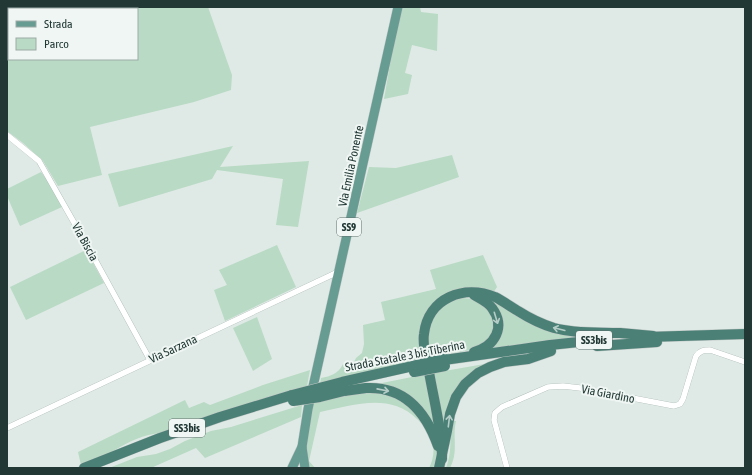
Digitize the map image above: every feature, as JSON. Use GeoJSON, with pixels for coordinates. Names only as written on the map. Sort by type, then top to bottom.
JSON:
{"type":"FeatureCollection","features":[{"type":"Feature","properties":{"kind":"highway"},"geometry":{"type":"LineString","coordinates":[[444,361],[476,351],[489,345],[496,337],[498,327],[497,317],[492,307],[484,300],[469,293]]}},
{"type":"Feature","properties":{"kind":"highway"},"geometry":{"type":"LineString","coordinates":[[440,464],[440,430],[425,350],[424,335],[427,320],[435,307],[445,298],[456,294],[486,294],[496,298],[535,321],[554,328],[572,332],[620,333],[653,336]]}},
{"type":"Feature","properties":{"kind":"highway","name":"Strada Statale 3 bis Tiberina"},"geometry":{"type":"LineString","coordinates":[[343,387],[444,361],[550,345],[653,336],[745,334]]}},
{"type":"Feature","properties":{"kind":"highway","name":"Strada Statale 3 bis Tiberina"},"geometry":{"type":"LineString","coordinates":[[444,361],[595,346],[653,342],[745,340]]}},
{"type":"Feature","properties":{"kind":"highway"},"geometry":{"type":"LineString","coordinates":[[440,464],[450,414],[456,397],[465,384],[478,373],[490,367],[504,362],[528,359],[551,351]]}},
{"type":"Feature","properties":{"kind":"highway"},"geometry":{"type":"LineString","coordinates":[[292,398],[320,397],[343,387],[384,390],[400,395],[412,403],[429,423],[438,446],[440,464]]}},
{"type":"Feature","properties":{"kind":"highway","name":"SS3bis"},"geometry":{"type":"LineString","coordinates":[[84,468],[167,435],[220,417],[292,398]]}},
{"type":"Feature","properties":{"kind":"highway","name":"SS3bis"},"geometry":{"type":"LineString","coordinates":[[101,468],[162,444],[292,398]]}},
{"type":"Feature","properties":{"kind":"main road","name":"Via Emilia Ponente"},"geometry":{"type":"LineString","coordinates":[[292,468],[302,447],[308,409],[398,7]]}},
{"type":"Feature","properties":{"kind":"main road","name":"Via Emilia Ponente"},"geometry":{"type":"LineString","coordinates":[[302,447],[305,468]]}},
{"type":"Feature","properties":{"kind":"street","name":"Via Biscia"},"geometry":{"type":"LineString","coordinates":[[7,135],[39,161],[150,360]]}},
{"type":"Feature","properties":{"kind":"street","name":"Via Sarzana"},"geometry":{"type":"LineString","coordinates":[[7,428],[340,271]]}},
{"type":"Feature","properties":{"kind":"street","name":"Via Giardino"},"geometry":{"type":"LineString","coordinates":[[507,468],[494,420],[495,413],[502,407],[548,387],[562,386],[674,406],[680,404],[683,399],[696,356],[700,351],[710,350],[745,362]]}},
{"type":"Feature","properties":{"kind":"green space"},"geometry":{"type":"Polygon","coordinates":[[[7,7],[208,7],[232,75],[231,90],[194,102],[90,127],[102,175],[58,186],[43,161],[7,131],[7,7]]]}},
{"type":"Feature","properties":{"kind":"green space"},"geometry":{"type":"Polygon","coordinates":[[[400,7],[420,7],[421,12],[438,14],[437,51],[412,45],[405,73],[412,75],[408,94],[384,99],[400,7]]]}},
{"type":"Feature","properties":{"kind":"green space"},"geometry":{"type":"Polygon","coordinates":[[[233,146],[220,167],[309,161],[298,227],[276,225],[283,179],[217,170],[212,179],[119,207],[108,174],[233,146]]]}},
{"type":"Feature","properties":{"kind":"green space"},"geometry":{"type":"Polygon","coordinates":[[[452,155],[459,177],[357,213],[369,167],[396,168],[452,155]]]}},
{"type":"Feature","properties":{"kind":"green space"},"geometry":{"type":"Polygon","coordinates":[[[41,172],[50,184],[62,207],[20,226],[7,196],[7,189],[41,172]]]}},
{"type":"Feature","properties":{"kind":"green space"},"geometry":{"type":"Polygon","coordinates":[[[277,245],[296,287],[225,321],[214,290],[227,285],[219,270],[277,245]]]}},
{"type":"Feature","properties":{"kind":"green space"},"geometry":{"type":"Polygon","coordinates":[[[86,250],[104,283],[26,320],[10,287],[86,250]]]}},
{"type":"Feature","properties":{"kind":"green space"},"geometry":{"type":"Polygon","coordinates":[[[483,255],[497,287],[493,293],[468,288],[461,289],[449,294],[434,304],[422,359],[320,384],[321,378],[334,374],[343,364],[352,366],[356,358],[362,353],[364,344],[363,325],[385,320],[381,302],[436,289],[430,270],[483,255]]]}},
{"type":"Feature","properties":{"kind":"green space"},"geometry":{"type":"Polygon","coordinates":[[[460,298],[476,300],[487,308],[494,317],[493,335],[476,349],[431,357],[428,338],[431,322],[442,307],[460,298]]]}},
{"type":"Feature","properties":{"kind":"green space"},"geometry":{"type":"Polygon","coordinates":[[[487,298],[515,312],[589,336],[485,351],[499,339],[487,298]]]}},
{"type":"Feature","properties":{"kind":"green space"},"geometry":{"type":"Polygon","coordinates":[[[257,317],[272,359],[253,371],[233,328],[257,317]]]}},
{"type":"Feature","properties":{"kind":"green space"},"geometry":{"type":"Polygon","coordinates":[[[496,362],[470,377],[445,433],[433,373],[496,362]]]}},
{"type":"Feature","properties":{"kind":"green space"},"geometry":{"type":"Polygon","coordinates":[[[310,370],[307,386],[162,433],[142,437],[81,465],[78,452],[185,400],[189,408],[204,402],[210,405],[263,385],[310,370]]]}},
{"type":"Feature","properties":{"kind":"green space"},"geometry":{"type":"Polygon","coordinates":[[[427,374],[440,441],[427,414],[372,385],[427,374]]]}},
{"type":"Feature","properties":{"kind":"green space"},"geometry":{"type":"Polygon","coordinates":[[[372,392],[401,398],[416,409],[422,416],[428,424],[435,441],[436,459],[433,468],[429,468],[433,455],[432,441],[428,431],[423,425],[406,411],[395,406],[383,403],[371,403],[345,406],[320,412],[309,461],[315,468],[311,468],[306,459],[304,448],[314,402],[347,395],[372,392]]]}},
{"type":"Feature","properties":{"kind":"green space"},"geometry":{"type":"Polygon","coordinates":[[[302,405],[301,417],[205,458],[196,448],[151,468],[109,468],[137,457],[156,454],[170,449],[185,441],[211,431],[231,427],[302,405]]]}},
{"type":"Feature","properties":{"kind":"green space"},"geometry":{"type":"Polygon","coordinates":[[[451,421],[456,421],[455,450],[453,462],[450,468],[446,468],[450,451],[451,421]]]}}]}
